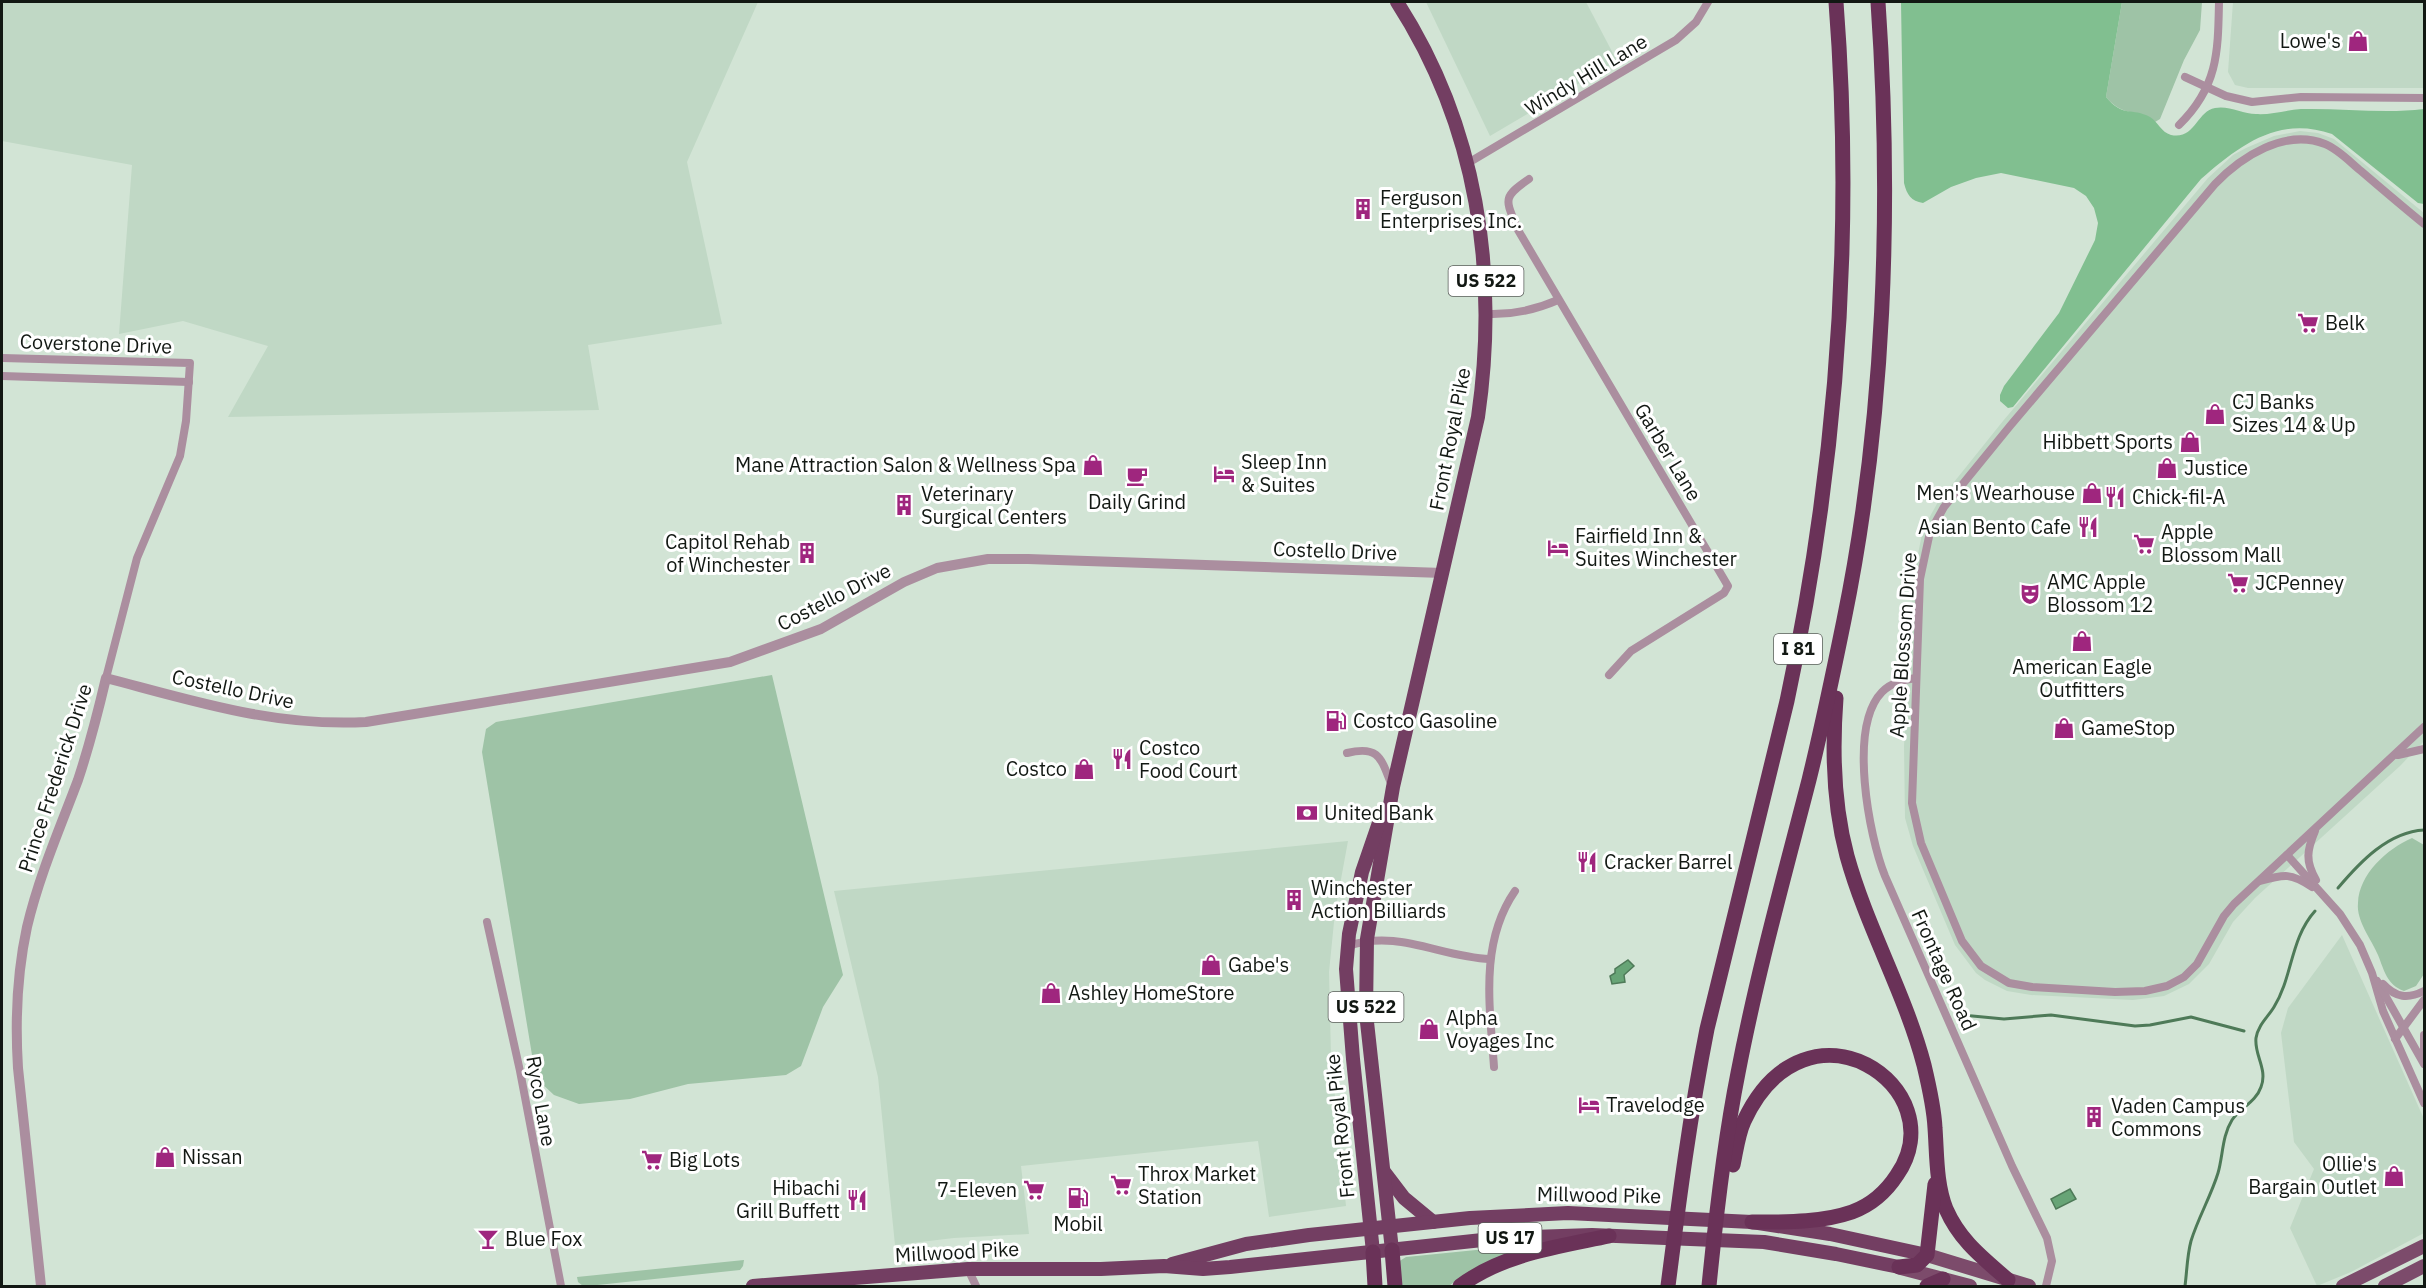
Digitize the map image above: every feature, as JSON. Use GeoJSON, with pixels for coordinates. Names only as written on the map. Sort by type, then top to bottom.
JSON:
{"type":"FeatureCollection","features":[{"type":"Feature","properties":{"kind":"highway","name":"Front Royal Pike"},"geometry":{"type":"LineString","coordinates":[[1392,1250],[1366,1013],[1367,939],[1393,787],[1478,417],[1483,381],[1487,314],[1481,232],[1468,163],[1433,68],[1397,2]]}},
{"type":"Feature","properties":{"kind":"highway","name":"I 81"},"geometry":{"type":"LineString","coordinates":[[1668,1287],[1681,1180],[1707,1029],[1797,657],[1819,525],[1836,374],[1842,248],[1842,126],[1836,2]]}},
{"type":"Feature","properties":{"kind":"highway","name":"I 81"},"geometry":{"type":"LineString","coordinates":[[1709,1287],[1737,1075],[1816,750],[1844,619],[1868,458],[1882,284],[1884,143],[1878,2]]}},
{"type":"Feature","properties":{"kind":"highway"},"geometry":{"type":"LineString","coordinates":[[1844,619],[1833,745],[1838,811],[1847,856],[1923,1062],[1932,1101],[1941,1194],[1956,1227],[1975,1253],[2008,1280]]}},
{"type":"Feature","properties":{"kind":"highway","name":"Front Royal Pike"},"geometry":{"type":"LineString","coordinates":[[1373,1252],[1349,1023],[1347,969],[1348,946],[1362,872],[1393,787]]}},
{"type":"Feature","properties":{"kind":"highway"},"geometry":{"type":"LineString","coordinates":[[1718,1207],[1727,1190],[1743,1124],[1757,1098],[1773,1078],[1795,1064],[1820,1056],[1844,1055],[1877,1070],[1902,1100],[1910,1128],[1907,1157],[1892,1184],[1869,1204],[1838,1216],[1816,1220],[1752,1222]]}},
{"type":"Feature","properties":{"kind":"highway"},"geometry":{"type":"LineString","coordinates":[[1899,1268],[1917,1265],[1927,1255],[1933,1216],[1937,1154]]}},
{"type":"Feature","properties":{"kind":"highway"},"geometry":{"type":"LineString","coordinates":[[1383,1171],[1404,1198],[1433,1222]]}},
{"type":"Feature","properties":{"kind":"highway"},"geometry":{"type":"LineString","coordinates":[[1662,1287],[1681,1180]]}},
{"type":"Feature","properties":{"kind":"highway","name":"Millwood Pike"},"geometry":{"type":"LineString","coordinates":[[1164,1266],[1246,1244],[1433,1222],[1527,1214],[1634,1215],[1752,1222],[1830,1234],[1927,1255]]}},
{"type":"Feature","properties":{"kind":"highway"},"geometry":{"type":"LineString","coordinates":[[1460,1287],[1478,1274],[1515,1257],[1609,1236]]}},
{"type":"Feature","properties":{"kind":"highway","name":"Millwood Pike"},"geometry":{"type":"LineString","coordinates":[[753,1287],[968,1269],[1101,1269],[1164,1266],[1203,1269],[1502,1238],[1609,1236],[1749,1242],[1836,1254],[1899,1268]]}},
{"type":"Feature","properties":{"kind":"highway"},"geometry":{"type":"LineString","coordinates":[[1392,1250],[1395,1287]]}},
{"type":"Feature","properties":{"kind":"highway"},"geometry":{"type":"LineString","coordinates":[[1373,1252],[1375,1287]]}},
{"type":"Feature","properties":{"kind":"highway"},"geometry":{"type":"LineString","coordinates":[[1927,1287],[1943,1279]]}},
{"type":"Feature","properties":{"kind":"main road"},"geometry":{"type":"LineString","coordinates":[[2343,1287],[2424,1246]]}},
{"type":"Feature","properties":{"kind":"main road","name":"Millwood Pike"},"geometry":{"type":"LineString","coordinates":[[1927,1255],[2029,1287]]}},
{"type":"Feature","properties":{"kind":"main road"},"geometry":{"type":"LineString","coordinates":[[2388,1285],[2424,1266]]}},
{"type":"Feature","properties":{"kind":"main road","name":"Millwood Pike"},"geometry":{"type":"LineString","coordinates":[[1899,1268],[1970,1287]]}},
{"type":"Feature","properties":{"kind":"main road"},"geometry":{"type":"LineString","coordinates":[[2388,1285],[2424,1276]]}},
{"type":"Feature","properties":{"kind":"street","name":"Windy Hill Lane"},"geometry":{"type":"LineString","coordinates":[[1468,163],[1676,40],[1691,27],[1708,2]]}},
{"type":"Feature","properties":{"kind":"street"},"geometry":{"type":"LineString","coordinates":[[2179,125],[2194,109],[2208,88],[2217,52],[2219,2]]}},
{"type":"Feature","properties":{"kind":"street"},"geometry":{"type":"LineString","coordinates":[[2185,76],[2233,98],[2256,102],[2301,97],[2424,98]]}},
{"type":"Feature","properties":{"kind":"street","name":"Apple Blossom Drive"},"geometry":{"type":"LineString","coordinates":[[2424,224],[2348,160],[2324,143],[2300,140],[2276,144],[2250,155],[2232,167],[2215,184],[2078,344],[1937,518],[1926,544],[1920,579],[1911,788],[1915,825],[1962,941],[1975,960],[1989,973],[2009,983],[2032,987],[2115,992],[2145,991],[2167,986],[2184,977],[2198,964],[2224,916],[2257,882],[2424,731]]}},
{"type":"Feature","properties":{"kind":"street","name":"Garber Lane"},"geometry":{"type":"LineString","coordinates":[[1529,179],[1512,191],[1508,201],[1518,230],[1728,586],[1724,593],[1631,651],[1610,675]]}},
{"type":"Feature","properties":{"kind":"street"},"geometry":{"type":"LineString","coordinates":[[1487,314],[1530,310],[1558,300]]}},
{"type":"Feature","properties":{"kind":"street","name":"Coverstone Drive"},"geometry":{"type":"LineString","coordinates":[[2,358],[190,363]]}},
{"type":"Feature","properties":{"kind":"street","name":"Prince Frederick Drive"},"geometry":{"type":"LineString","coordinates":[[41,1287],[16,1040],[18,982],[22,952],[34,902],[78,778],[137,558],[180,456],[186,421],[190,363]]}},
{"type":"Feature","properties":{"kind":"street","name":"Coverstone Drive"},"geometry":{"type":"LineString","coordinates":[[2,376],[189,382]]}},
{"type":"Feature","properties":{"kind":"street","name":"Costello Drive"},"geometry":{"type":"LineString","coordinates":[[106,678],[253,716],[316,723],[366,722],[730,662],[821,629],[928,571],[972,560],[1028,559],[1443,573]]}},
{"type":"Feature","properties":{"kind":"street","name":"Frontage Road"},"geometry":{"type":"LineString","coordinates":[[1916,678],[1893,683],[1883,691],[1875,703],[1869,722],[1865,744],[1864,776],[1870,827],[1885,876],[2009,1159],[2048,1238],[2052,1256],[2046,1287]]}},
{"type":"Feature","properties":{"kind":"street"},"geometry":{"type":"LineString","coordinates":[[1347,753],[1363,749],[1373,753],[1382,763],[1393,787]]}},
{"type":"Feature","properties":{"kind":"street"},"geometry":{"type":"LineString","coordinates":[[2395,756],[2424,749]]}},
{"type":"Feature","properties":{"kind":"street"},"geometry":{"type":"LineString","coordinates":[[2316,828],[2308,848],[2307,860],[2325,896]]}},
{"type":"Feature","properties":{"kind":"street"},"geometry":{"type":"LineString","coordinates":[[2287,855],[2325,896],[2351,929],[2372,973],[2405,1027],[2424,1064]]}},
{"type":"Feature","properties":{"kind":"street"},"geometry":{"type":"LineString","coordinates":[[2257,882],[2280,876],[2292,876],[2325,896]]}},
{"type":"Feature","properties":{"kind":"street"},"geometry":{"type":"LineString","coordinates":[[1494,1067],[1489,1004],[1490,959],[1505,906],[1515,891]]}},
{"type":"Feature","properties":{"kind":"street","name":"Ryco Lane"},"geometry":{"type":"LineString","coordinates":[[487,922],[520,1071],[561,1287]]}},
{"type":"Feature","properties":{"kind":"street"},"geometry":{"type":"LineString","coordinates":[[1348,946],[1367,939],[1393,940],[1459,955],[1490,959]]}},
{"type":"Feature","properties":{"kind":"street"},"geometry":{"type":"LineString","coordinates":[[2372,973],[2388,989],[2402,997],[2409,997],[2424,991]]}},
{"type":"Feature","properties":{"kind":"street"},"geometry":{"type":"LineString","coordinates":[[2372,973],[2383,1011],[2424,1103]]}},
{"type":"Feature","properties":{"kind":"street"},"geometry":{"type":"LineString","coordinates":[[2396,1039],[2424,1000]]}},
{"type":"Feature","properties":{"kind":"street"},"geometry":{"type":"LineString","coordinates":[[2424,1035],[2424,1055]]}},
{"type":"Feature","properties":{"kind":"street"},"geometry":{"type":"LineString","coordinates":[[968,1269],[976,1287]]}},
{"type":"Feature","properties":{"kind":"shaded area"},"geometry":{"type":"Polygon","coordinates":[[[2,2],[758,2],[687,162],[722,324],[588,345],[599,410],[228,417],[268,346],[183,321],[119,334],[132,165],[2,141],[2,2]]]}},
{"type":"Feature","properties":{"kind":"shaded area"},"geometry":{"type":"Polygon","coordinates":[[[1426,2],[1586,2],[1617,61],[1490,136],[1426,2]]]}},
{"type":"Feature","properties":{"kind":"shaded area"},"geometry":{"type":"Polygon","coordinates":[[[1901,2],[2122,2],[2106,97],[2118,108],[2150,117],[2171,135],[2185,133],[2209,110],[2220,107],[2251,114],[2301,109],[2394,111],[2424,109],[2424,204],[2418,203],[2332,134],[2312,129],[2294,128],[2261,137],[2230,155],[2201,179],[2013,407],[2008,408],[2000,401],[2004,386],[2059,313],[2095,240],[2098,223],[2094,208],[2086,196],[2074,188],[2001,173],[1976,178],[1951,187],[1923,203],[1910,197],[1904,183],[1901,2]]]}},
{"type":"Feature","properties":{"kind":"shaded area"},"geometry":{"type":"Polygon","coordinates":[[[2122,2],[2202,2],[2200,30],[2184,60],[2160,119],[2155,122],[2144,115],[2119,108],[2106,97],[2122,2]]]}},
{"type":"Feature","properties":{"kind":"shaded area"},"geometry":{"type":"Polygon","coordinates":[[[2233,2],[2424,2],[2424,88],[2248,88],[2235,85],[2228,72],[2233,2]]]}},
{"type":"Feature","properties":{"kind":"shaded area","name":"Apple Blossom Mall"},"geometry":{"type":"Polygon","coordinates":[[[2300,131],[2318,133],[2334,139],[2424,213],[2424,741],[2400,766],[2255,898],[2233,922],[2209,964],[2189,984],[2164,996],[2133,1000],[2031,995],[2007,991],[1976,973],[1955,945],[1913,846],[1905,818],[1904,746],[1913,579],[1923,529],[1938,502],[2003,421],[2208,178],[2233,155],[2246,148],[2274,136],[2300,131]]]}},
{"type":"Feature","properties":{"kind":"shaded area"},"geometry":{"type":"Polygon","coordinates":[[[772,675],[843,975],[823,1007],[801,1066],[786,1075],[688,1084],[630,1099],[579,1104],[554,1095],[539,1081],[532,1055],[482,752],[486,729],[496,722],[772,675]]]}},
{"type":"Feature","properties":{"kind":"shaded area"},"geometry":{"type":"Polygon","coordinates":[[[2412,838],[2424,845],[2424,974],[2416,986],[2404,991],[2394,985],[2387,976],[2359,917],[2358,903],[2363,882],[2376,864],[2393,849],[2412,838]]]}},
{"type":"Feature","properties":{"kind":"shaded area"},"geometry":{"type":"Polygon","coordinates":[[[1348,841],[1335,912],[1329,972],[1331,1057],[1346,1206],[1269,1217],[1258,1141],[1021,1166],[1029,1234],[954,1238],[895,1245],[878,1077],[834,891],[1348,841]]]}},
{"type":"Feature","properties":{"kind":"shaded area"},"geometry":{"type":"Polygon","coordinates":[[[2342,935],[2424,1119],[2424,1233],[2351,1272],[2317,1286],[2290,1228],[2314,1169],[2294,1142],[2281,1033],[2288,1008],[2342,935]]]}},
{"type":"Feature","properties":{"kind":"shaded area"},"geometry":{"type":"Polygon","coordinates":[[[1628,960],[1634,966],[1624,975],[1625,982],[1612,984],[1610,976],[1615,973],[1615,969],[1628,960]]]}},
{"type":"Feature","properties":{"kind":"shaded area"},"geometry":{"type":"Polygon","coordinates":[[[2070,1189],[2076,1199],[2056,1209],[2051,1199],[2070,1189]]]}},
{"type":"Feature","properties":{"kind":"shaded area"},"geometry":{"type":"Polygon","coordinates":[[[1576,1240],[1524,1247],[1509,1252],[1449,1286],[1400,1286],[1398,1262],[1406,1257],[1576,1240]]]}},
{"type":"Feature","properties":{"kind":"shaded area"},"geometry":{"type":"Polygon","coordinates":[[[744,1260],[740,1270],[588,1286],[583,1286],[578,1282],[577,1277],[744,1260]]]}},
{"type":"Feature","properties":{"kind":"waterway"},"geometry":{"type":"LineString","coordinates":[[2338,888],[2365,859],[2387,842],[2398,836],[2424,830]]}},
{"type":"Feature","properties":{"kind":"waterway"},"geometry":{"type":"LineString","coordinates":[[2185,1286],[2191,1241],[2218,1173],[2224,1139],[2232,1120],[2259,1092],[2263,1080],[2256,1044],[2257,1033],[2280,995],[2301,933],[2315,911]]}},
{"type":"Feature","properties":{"kind":"waterway"},"geometry":{"type":"LineString","coordinates":[[1962,1015],[2004,1019],[2051,1015],[2135,1026],[2191,1017],[2244,1031]]}},
{"type":"Feature","properties":{"kind":"place","name":"Lowe's"},"geometry":{"type":"Point","coordinates":[2358,41]}},
{"type":"Feature","properties":{"kind":"place","name":"Ferguson Enterprises Inc."},"geometry":{"type":"Point","coordinates":[1363,209]}},
{"type":"Feature","properties":{"kind":"place","name":"Belk"},"geometry":{"type":"Point","coordinates":[2308,323]}},
{"type":"Feature","properties":{"kind":"place","name":"CJ Banks Sizes 14 & Up"},"geometry":{"type":"Point","coordinates":[2215,414]}},
{"type":"Feature","properties":{"kind":"place","name":"Hibbett Sports"},"geometry":{"type":"Point","coordinates":[2190,442]}},
{"type":"Feature","properties":{"kind":"place","name":"Mane Attraction Salon & Wellness Spa"},"geometry":{"type":"Point","coordinates":[1093,465]}},
{"type":"Feature","properties":{"kind":"place","name":"Justice"},"geometry":{"type":"Point","coordinates":[2167,468]}},
{"type":"Feature","properties":{"kind":"place","name":"Sleep Inn & Suites"},"geometry":{"type":"Point","coordinates":[1224,474]}},
{"type":"Feature","properties":{"kind":"place","name":"Daily Grind"},"geometry":{"type":"Point","coordinates":[1137,476]}},
{"type":"Feature","properties":{"kind":"place","name":"Men's Wearhouse"},"geometry":{"type":"Point","coordinates":[2092,493]}},
{"type":"Feature","properties":{"kind":"place","name":"Chick-fil-A"},"geometry":{"type":"Point","coordinates":[2115,497]}},
{"type":"Feature","properties":{"kind":"place","name":"Veterinary Surgical Centers"},"geometry":{"type":"Point","coordinates":[904,505]}},
{"type":"Feature","properties":{"kind":"place","name":"Asian Bento Cafe"},"geometry":{"type":"Point","coordinates":[2088,527]}},
{"type":"Feature","properties":{"kind":"place","name":"Apple Blossom Mall"},"geometry":{"type":"Point","coordinates":[2144,544]}},
{"type":"Feature","properties":{"kind":"place","name":"Fairfield Inn & Suites Winchester"},"geometry":{"type":"Point","coordinates":[1558,548]}},
{"type":"Feature","properties":{"kind":"place","name":"Capitol Rehab of Winchester"},"geometry":{"type":"Point","coordinates":[807,553]}},
{"type":"Feature","properties":{"kind":"place","name":"JCPenney"},"geometry":{"type":"Point","coordinates":[2238,583]}},
{"type":"Feature","properties":{"kind":"place","name":"AMC Apple Blossom 12"},"geometry":{"type":"Point","coordinates":[2030,594]}},
{"type":"Feature","properties":{"kind":"place","name":"American Eagle Outfitters"},"geometry":{"type":"Point","coordinates":[2082,641]}},
{"type":"Feature","properties":{"kind":"place","name":"Costco Gasoline"},"geometry":{"type":"Point","coordinates":[1336,721]}},
{"type":"Feature","properties":{"kind":"place","name":"GameStop"},"geometry":{"type":"Point","coordinates":[2064,728]}},
{"type":"Feature","properties":{"kind":"place","name":"Costco Food Court"},"geometry":{"type":"Point","coordinates":[1122,759]}},
{"type":"Feature","properties":{"kind":"place","name":"Costco"},"geometry":{"type":"Point","coordinates":[1084,769]}},
{"type":"Feature","properties":{"kind":"place","name":"United Bank"},"geometry":{"type":"Point","coordinates":[1307,813]}},
{"type":"Feature","properties":{"kind":"place","name":"Cracker Barrel"},"geometry":{"type":"Point","coordinates":[1587,862]}},
{"type":"Feature","properties":{"kind":"place","name":"Winchester Action Billiards"},"geometry":{"type":"Point","coordinates":[1294,900]}},
{"type":"Feature","properties":{"kind":"place","name":"Gabe's"},"geometry":{"type":"Point","coordinates":[1211,965]}},
{"type":"Feature","properties":{"kind":"place","name":"Ashley HomeStore"},"geometry":{"type":"Point","coordinates":[1051,993]}},
{"type":"Feature","properties":{"kind":"place","name":"Alpha Voyages Inc"},"geometry":{"type":"Point","coordinates":[1429,1029]}},
{"type":"Feature","properties":{"kind":"place","name":"Travelodge"},"geometry":{"type":"Point","coordinates":[1589,1105]}},
{"type":"Feature","properties":{"kind":"place","name":"Vaden Campus Commons"},"geometry":{"type":"Point","coordinates":[2094,1117]}},
{"type":"Feature","properties":{"kind":"place","name":"Nissan"},"geometry":{"type":"Point","coordinates":[165,1157]}},
{"type":"Feature","properties":{"kind":"place","name":"Big Lots"},"geometry":{"type":"Point","coordinates":[652,1160]}},
{"type":"Feature","properties":{"kind":"place","name":"Ollie's Bargain Outlet"},"geometry":{"type":"Point","coordinates":[2394,1176]}},
{"type":"Feature","properties":{"kind":"place","name":"Throx Market Station"},"geometry":{"type":"Point","coordinates":[1121,1185]}},
{"type":"Feature","properties":{"kind":"place","name":"7-Eleven"},"geometry":{"type":"Point","coordinates":[1034,1190]}},
{"type":"Feature","properties":{"kind":"place","name":"Mobil"},"geometry":{"type":"Point","coordinates":[1078,1198]}},
{"type":"Feature","properties":{"kind":"place","name":"Hibachi Grill Buffett"},"geometry":{"type":"Point","coordinates":[857,1200]}},
{"type":"Feature","properties":{"kind":"place","name":"Blue Fox"},"geometry":{"type":"Point","coordinates":[488,1239]}}]}
